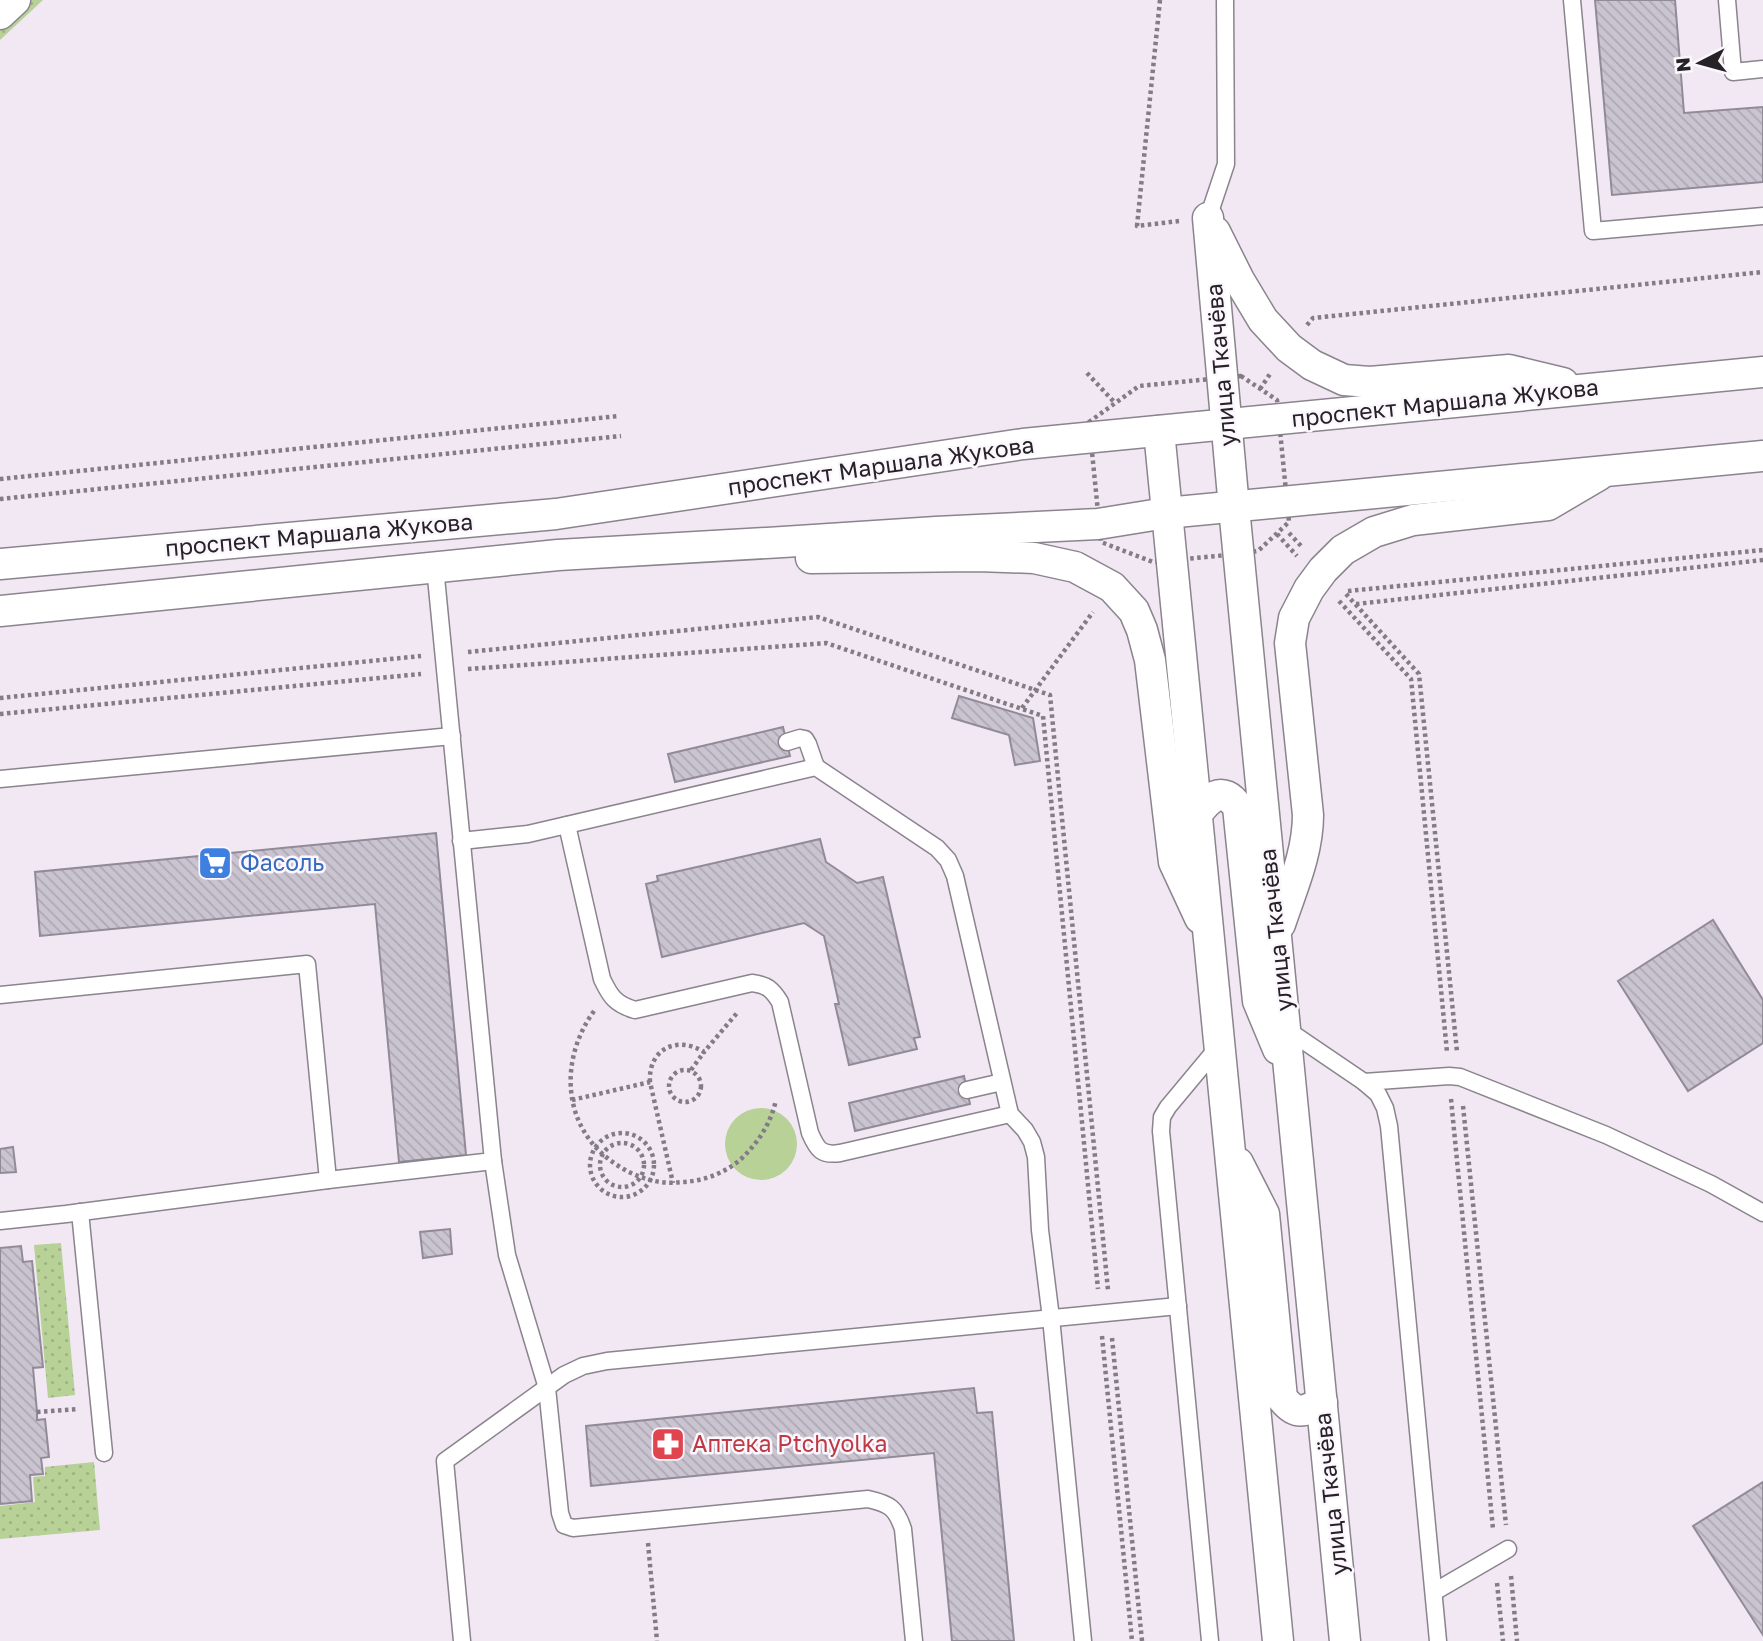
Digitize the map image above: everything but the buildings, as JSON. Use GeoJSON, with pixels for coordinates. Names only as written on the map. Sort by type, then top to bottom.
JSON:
{"type":"FeatureCollection","features":[{"type":"Feature","properties":{"kind":"street"},"geometry":{"type":"LineString","coordinates":[[0,13],[15,0]]}},
{"type":"Feature","properties":{"kind":"street"},"geometry":{"type":"LineString","coordinates":[[1208,218],[1239,280],[1263,320],[1289,348],[1312,365],[1344,380],[1370,382],[1509,370],[1587,389]]}},
{"type":"Feature","properties":{"kind":"street","name":"улица Ткачёва"},"geometry":{"type":"LineString","coordinates":[[1208,218],[1345,1641]]}},
{"type":"Feature","properties":{"kind":"street","name":"проспект Маршала Жукова"},"geometry":{"type":"LineString","coordinates":[[0,564],[556,514],[1023,444],[1763,372]]}},
{"type":"Feature","properties":{"kind":"street"},"geometry":{"type":"LineString","coordinates":[[1159,431],[1278,1641]]}},
{"type":"Feature","properties":{"kind":"street","name":"проспект Маршала Жукова"},"geometry":{"type":"LineString","coordinates":[[0,611],[558,555],[1098,524],[1167,513],[1234,508],[1285,514],[1606,471],[1763,456]]}},
{"type":"Feature","properties":{"kind":"street"},"geometry":{"type":"LineString","coordinates":[[1276,934],[1308,835],[1290,643],[1294,618],[1309,589],[1343,550],[1374,532],[1413,520],[1548,505],[1606,471]]}},
{"type":"Feature","properties":{"kind":"street"},"geometry":{"type":"LineString","coordinates":[[783,542],[812,559],[978,556],[1034,558],[1075,567],[1112,587],[1134,611],[1142,630],[1150,660],[1174,862],[1209,937]]}},
{"type":"Feature","properties":{"kind":"street"},"geometry":{"type":"LineString","coordinates":[[1196,815],[1211,797],[1223,794],[1233,799],[1238,807],[1258,1001],[1290,1075]]}},
{"type":"Feature","properties":{"kind":"street"},"geometry":{"type":"LineString","coordinates":[[1230,1147],[1264,1214],[1282,1398],[1289,1407],[1298,1411],[1307,1410],[1322,1402]]}},
{"type":"Feature","properties":{"kind":"lane"},"geometry":{"type":"LineString","coordinates":[[1208,218],[1226,164],[1225,0]]}},
{"type":"Feature","properties":{"kind":"lane"},"geometry":{"type":"LineString","coordinates":[[1572,0],[1593,231],[1763,216]]}},
{"type":"Feature","properties":{"kind":"lane"},"geometry":{"type":"LineString","coordinates":[[1727,0],[1733,72],[1763,69]]}},
{"type":"Feature","properties":{"kind":"lane"},"geometry":{"type":"LineString","coordinates":[[435,567],[493,1161],[507,1255],[547,1388],[560,1513],[564,1525],[573,1528],[869,1499],[884,1502],[898,1513],[903,1530],[914,1641]]}},
{"type":"Feature","properties":{"kind":"lane"},"geometry":{"type":"LineString","coordinates":[[0,779],[452,736]]}},
{"type":"Feature","properties":{"kind":"lane"},"geometry":{"type":"LineString","coordinates":[[787,742],[805,739],[816,768],[937,849],[948,860],[955,876],[1010,1114],[1026,1130],[1035,1157],[1040,1230],[1083,1641]]}},
{"type":"Feature","properties":{"kind":"lane"},"geometry":{"type":"LineString","coordinates":[[461,841],[528,834],[816,768]]}},
{"type":"Feature","properties":{"kind":"lane"},"geometry":{"type":"LineString","coordinates":[[567,825],[602,979],[610,996],[635,1010],[752,983],[765,985],[780,1002],[810,1133],[816,1148],[829,1155],[1010,1114]]}},
{"type":"Feature","properties":{"kind":"lane"},"geometry":{"type":"LineString","coordinates":[[0,995],[307,964],[328,1180]]}},
{"type":"Feature","properties":{"kind":"lane"},"geometry":{"type":"LineString","coordinates":[[1286,1029],[1364,1082],[1378,1094],[1385,1108],[1389,1126],[1438,1641]]}},
{"type":"Feature","properties":{"kind":"lane"},"geometry":{"type":"LineString","coordinates":[[1210,1641],[1161,1131],[1162,1117],[1220,1045]]}},
{"type":"Feature","properties":{"kind":"lane"},"geometry":{"type":"LineString","coordinates":[[1364,1082],[1460,1077],[1606,1135],[1711,1184],[1763,1213]]}},
{"type":"Feature","properties":{"kind":"lane"},"geometry":{"type":"LineString","coordinates":[[967,1090],[1002,1082]]}},
{"type":"Feature","properties":{"kind":"lane"},"geometry":{"type":"LineString","coordinates":[[0,1221],[493,1161]]}},
{"type":"Feature","properties":{"kind":"lane"},"geometry":{"type":"LineString","coordinates":[[80,1212],[104,1453]]}},
{"type":"Feature","properties":{"kind":"lane"},"geometry":{"type":"LineString","coordinates":[[463,1641],[445,1461],[564,1375],[583,1366],[607,1361],[1178,1306]]}},
{"type":"Feature","properties":{"kind":"lane"},"geometry":{"type":"LineString","coordinates":[[1434,1592],[1507,1542]]}},
{"type":"Feature","properties":{"kind":"path"},"geometry":{"type":"LineString","coordinates":[[1160,0],[1137,226],[1208,218]]}},
{"type":"Feature","properties":{"kind":"path"},"geometry":{"type":"LineString","coordinates":[[1289,348],[1313,318],[1763,272]]}},
{"type":"Feature","properties":{"kind":"path"},"geometry":{"type":"LineString","coordinates":[[1087,373],[1115,403]]}},
{"type":"Feature","properties":{"kind":"path"},"geometry":{"type":"LineString","coordinates":[[0,479],[619,416]]}},
{"type":"Feature","properties":{"kind":"path"},"geometry":{"type":"LineString","coordinates":[[1280,419],[1285,514],[1305,550]]}},
{"type":"Feature","properties":{"kind":"path"},"geometry":{"type":"LineString","coordinates":[[0,499],[621,436]]}},
{"type":"Feature","properties":{"kind":"path"},"geometry":{"type":"LineString","coordinates":[[1090,438],[1098,524]]}},
{"type":"Feature","properties":{"kind":"path"},"geometry":{"type":"LineString","coordinates":[[1276,534],[1300,559]]}},
{"type":"Feature","properties":{"kind":"path"},"geometry":{"type":"LineString","coordinates":[[1507,1542],[1419,674],[1344,592],[1763,550]]}},
{"type":"Feature","properties":{"kind":"path"},"geometry":{"type":"LineString","coordinates":[[1022,708],[1135,555]]}},
{"type":"Feature","properties":{"kind":"path"},"geometry":{"type":"LineString","coordinates":[[1356,604],[1763,560]]}},
{"type":"Feature","properties":{"kind":"path"},"geometry":{"type":"LineString","coordinates":[[0,698],[818,617],[1050,695],[1132,1641]]}},
{"type":"Feature","properties":{"kind":"path"},"geometry":{"type":"LineString","coordinates":[[0,714],[445,671],[826,643],[1043,716],[1142,1641]]}},
{"type":"Feature","properties":{"kind":"path"},"geometry":{"type":"LineString","coordinates":[[691,1070],[746,1003],[728,989]]}},
{"type":"Feature","properties":{"kind":"path"},"geometry":{"type":"LineString","coordinates":[[610,996],[593,1012],[580,1031],[570,1077],[572,1100],[579,1122],[595,1147],[626,1172],[649,1180],[673,1183],[716,1175],[752,1148],[765,1129],[776,1097]]}},
{"type":"Feature","properties":{"kind":"path"},"geometry":{"type":"LineString","coordinates":[[673,1183],[649,1072],[658,1055],[675,1044],[685,1044],[704,1052]]}},
{"type":"Feature","properties":{"kind":"path"},"geometry":{"type":"LineString","coordinates":[[691,1070],[698,1075],[702,1083],[701,1091],[697,1098],[689,1103],[680,1102],[673,1097],[669,1089],[670,1081],[674,1073],[691,1070]]}},
{"type":"Feature","properties":{"kind":"path"},"geometry":{"type":"LineString","coordinates":[[572,1100],[650,1082]]}},
{"type":"Feature","properties":{"kind":"path"},"geometry":{"type":"LineString","coordinates":[[624,1132],[638,1136],[649,1146],[654,1160],[653,1174],[649,1180],[646,1187],[634,1195],[619,1197],[605,1193],[595,1183],[589,1170],[591,1155],[598,1142],[610,1134],[624,1132]]}},
{"type":"Feature","properties":{"kind":"path"},"geometry":{"type":"LineString","coordinates":[[624,1142],[633,1145],[644,1161],[639,1177],[630,1186],[611,1184],[603,1177],[600,1168],[602,1154],[614,1144],[624,1142]]}},
{"type":"Feature","properties":{"kind":"path"},"geometry":{"type":"LineString","coordinates":[[37,1412],[99,1407]]}},
{"type":"Feature","properties":{"kind":"path"},"geometry":{"type":"LineString","coordinates":[[645,1521],[657,1641]]}},
{"type":"Feature","properties":{"kind":"path"},"geometry":{"type":"LineString","coordinates":[[1510,1573],[1517,1641]]}},
{"type":"Feature","properties":{"kind":"path"},"geometry":{"type":"LineString","coordinates":[[1497,1577],[1503,1641]]}},
{"type":"Feature","properties":{"kind":"green space"},"geometry":{"type":"Polygon","coordinates":[[[0,0],[43,0],[0,40],[0,0]]]}},
{"type":"Feature","properties":{"kind":"green space"},"geometry":{"type":"Polygon","coordinates":[[[761,1108],[781,1114],[791,1124],[797,1144],[791,1164],[781,1174],[761,1180],[741,1174],[731,1164],[725,1144],[731,1124],[741,1114],[761,1108]]]}},
{"type":"Feature","properties":{"kind":"green space"},"geometry":{"type":"Polygon","coordinates":[[[61,1243],[75,1395],[48,1398],[34,1245],[61,1243]]]}},
{"type":"Feature","properties":{"kind":"green space"},"geometry":{"type":"Polygon","coordinates":[[[94,1462],[100,1530],[0,1539],[0,1506],[35,1502],[33,1477],[45,1476],[45,1467],[94,1462]]]}},
{"type":"Feature","properties":{"kind":"place","name":"Фасоль"},"geometry":{"type":"Point","coordinates":[215,863]}},
{"type":"Feature","properties":{"kind":"place","name":"Аптека Ptchyolka"},"geometry":{"type":"Point","coordinates":[668,1444]}}]}
